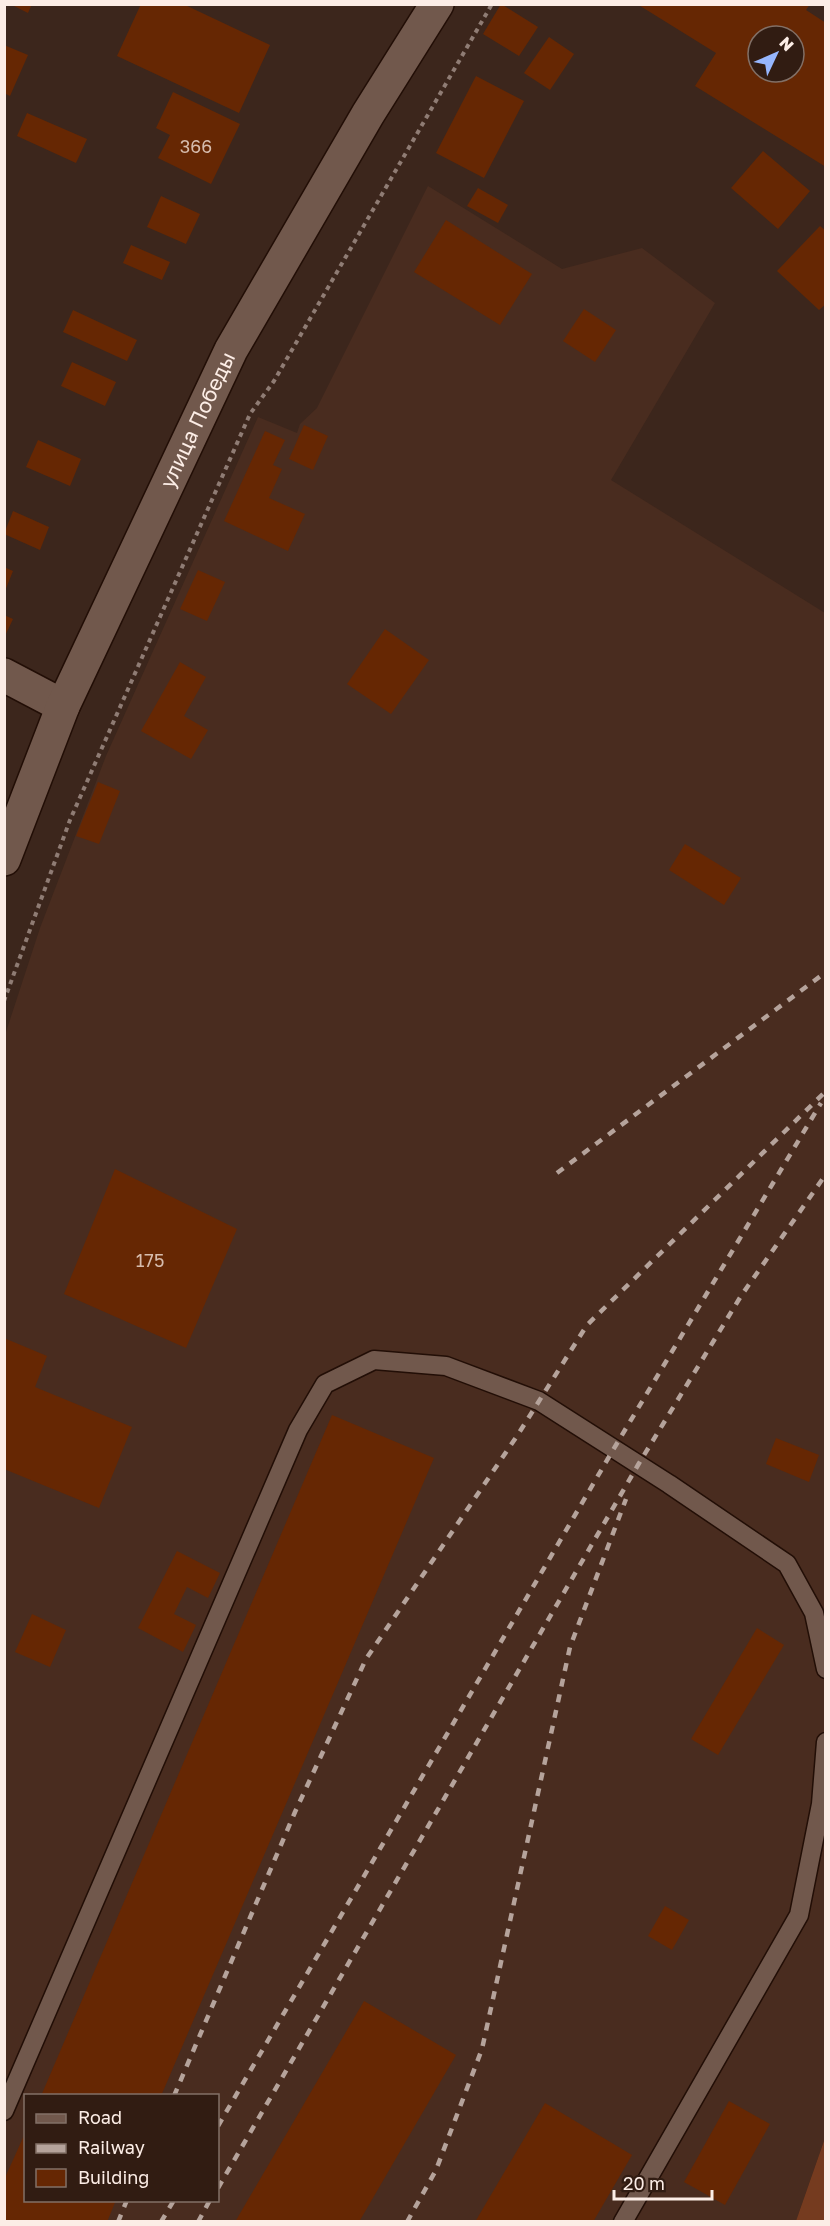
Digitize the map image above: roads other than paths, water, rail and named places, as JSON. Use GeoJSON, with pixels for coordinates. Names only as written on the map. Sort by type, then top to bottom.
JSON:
{"type":"FeatureCollection","features":[{"type":"Feature","properties":{"kind":"street","name":"улица Победы"},"geometry":{"type":"LineString","coordinates":[[4,859],[63,706],[231,350],[368,114],[437,4]]}},
{"type":"Feature","properties":{"kind":"street"},"geometry":{"type":"LineString","coordinates":[[4,675],[63,706]]}},
{"type":"Feature","properties":{"kind":"lane"},"geometry":{"type":"LineString","coordinates":[[4,2111],[298,1430],[326,1384],[374,1360],[446,1366],[539,1401],[669,1484],[787,1564],[814,1613],[825,1669]]}},
{"type":"Feature","properties":{"kind":"lane"},"geometry":{"type":"LineString","coordinates":[[623,2222],[799,1915],[821,1804],[825,1742]]}},
{"type":"Feature","properties":{"kind":"railway"},"geometry":{"type":"LineString","coordinates":[[557,1173],[826,972]]}},
{"type":"Feature","properties":{"kind":"railway"},"geometry":{"type":"LineString","coordinates":[[175,2094],[295,1812],[366,1659],[517,1436],[587,1325],[826,1091]]}},
{"type":"Feature","properties":{"kind":"railway"},"geometry":{"type":"LineString","coordinates":[[219,2124],[613,1450],[821,1103]]}},
{"type":"Feature","properties":{"kind":"railway"},"geometry":{"type":"LineString","coordinates":[[219,2186],[638,1465],[741,1296],[826,1174]]}},
{"type":"Feature","properties":{"kind":"railway"},"geometry":{"type":"LineString","coordinates":[[407,2222],[436,2170],[482,2049],[570,1647],[626,1499]]}},
{"type":"Feature","properties":{"kind":"railway"},"geometry":{"type":"LineString","coordinates":[[118,2222],[126,2202]]}},
{"type":"Feature","properties":{"kind":"railway"},"geometry":{"type":"LineString","coordinates":[[161,2222],[173,2202]]}},
{"type":"Feature","properties":{"kind":"railway"},"geometry":{"type":"LineString","coordinates":[[198,2222],[209,2202]]}}]}
